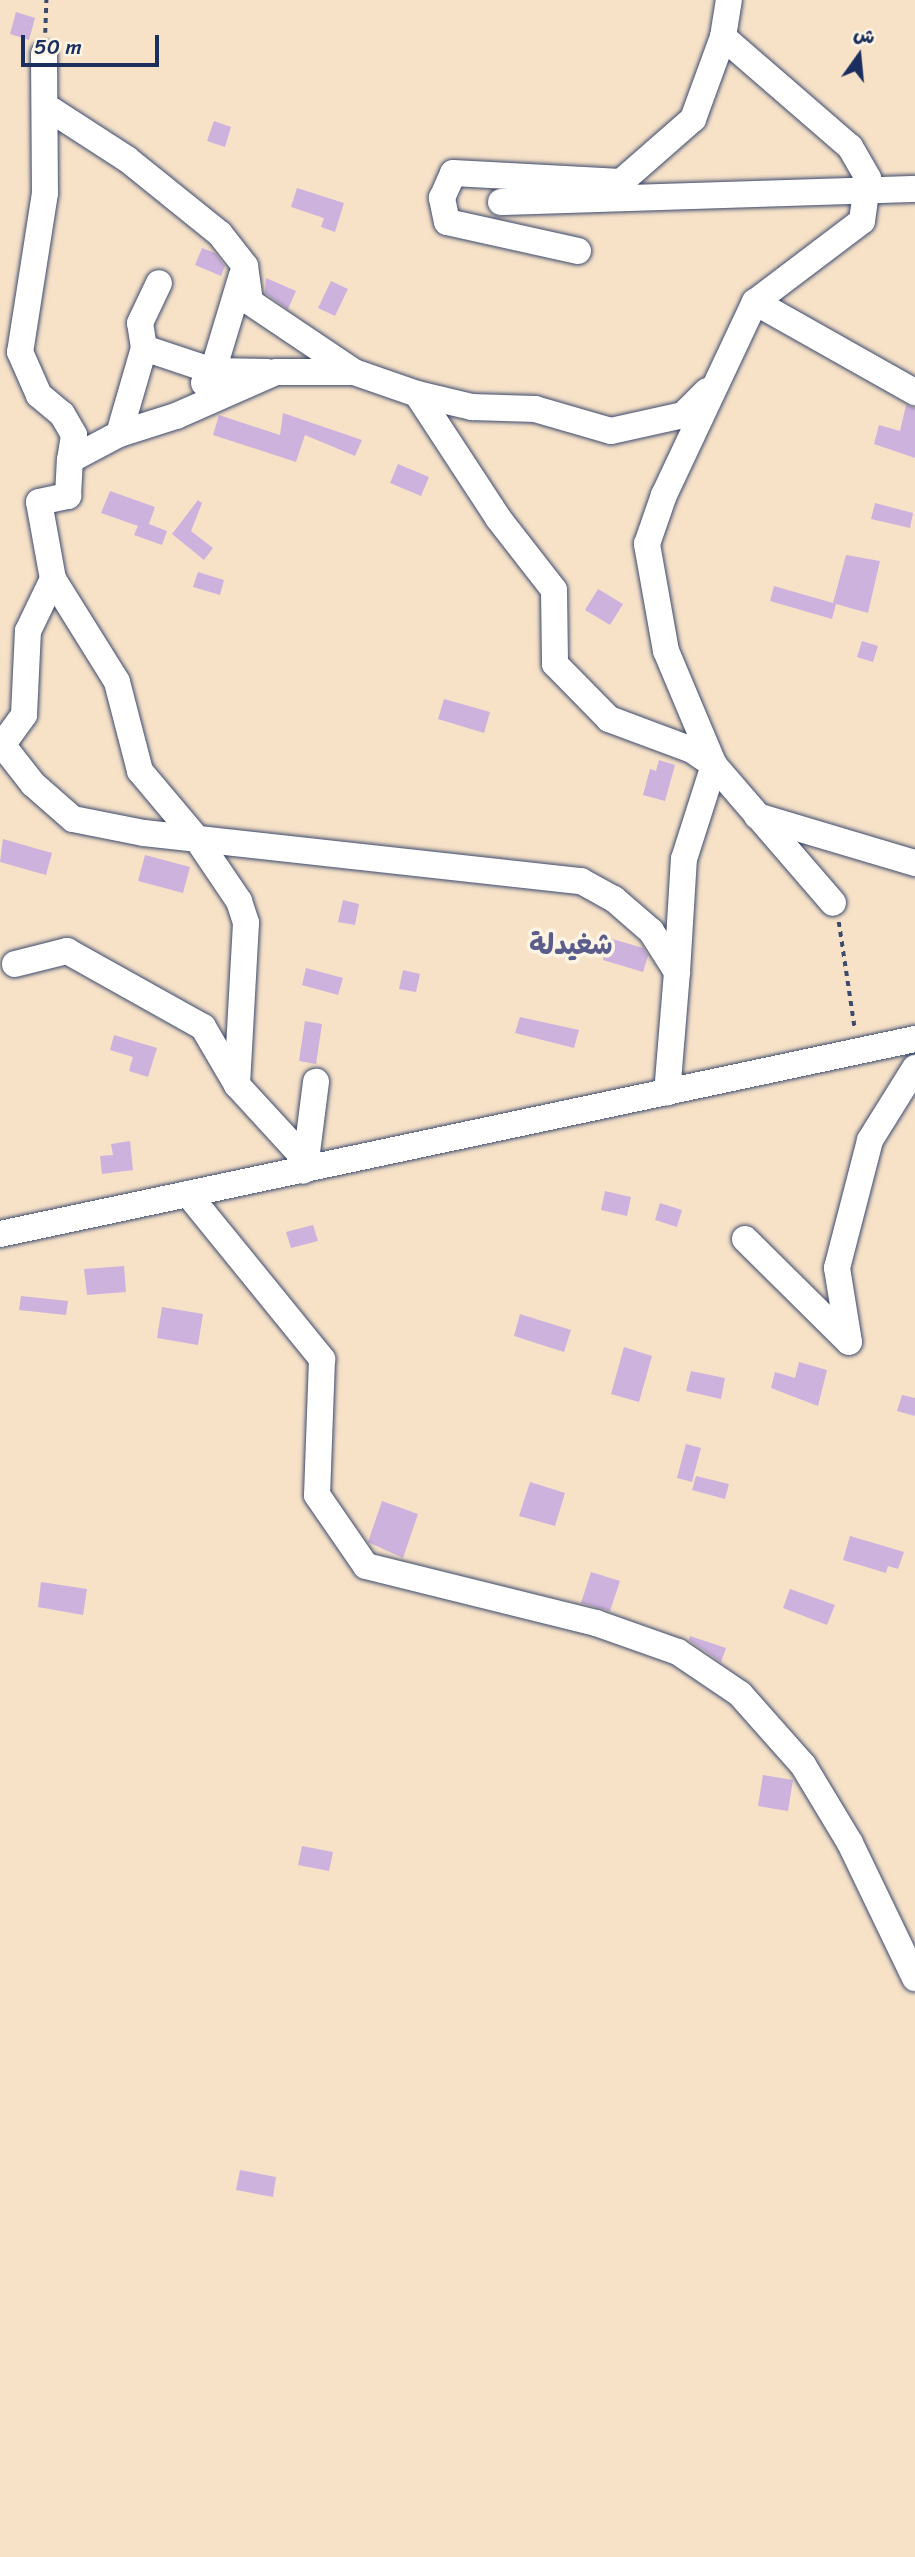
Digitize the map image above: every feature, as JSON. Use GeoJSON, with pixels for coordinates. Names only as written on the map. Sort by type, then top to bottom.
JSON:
{"type":"FeatureCollection","features":[{"type":"Feature","properties":{"kind":"street"},"geometry":{"type":"LineString","coordinates":[[578,251],[447,222],[442,198],[453,173],[621,182],[693,119],[723,37],[729,0]]}},
{"type":"Feature","properties":{"kind":"street"},"geometry":{"type":"LineString","coordinates":[[667,1093],[684,859],[714,765],[666,650],[647,544],[664,495],[755,302],[863,221],[869,178],[850,147],[723,37]]}},
{"type":"Feature","properties":{"kind":"street"},"geometry":{"type":"LineString","coordinates":[[44,54],[45,193],[20,352],[39,396],[62,414],[74,435],[68,496],[39,502],[53,579],[117,682],[139,771],[197,839],[239,901],[246,923],[237,1085]]}},
{"type":"Feature","properties":{"kind":"street"},"geometry":{"type":"LineString","coordinates":[[45,106],[127,159],[220,234],[245,266],[250,302],[354,372],[417,394],[472,407],[535,409],[611,431],[683,415],[719,379]]}},
{"type":"Feature","properties":{"kind":"street"},"geometry":{"type":"LineString","coordinates":[[501,202],[915,189]]}},
{"type":"Feature","properties":{"kind":"street"},"geometry":{"type":"LineString","coordinates":[[176,416],[213,371],[245,266]]}},
{"type":"Feature","properties":{"kind":"street"},"geometry":{"type":"LineString","coordinates":[[119,434],[144,348],[140,323],[159,283]]}},
{"type":"Feature","properties":{"kind":"street"},"geometry":{"type":"LineString","coordinates":[[755,302],[915,392]]}},
{"type":"Feature","properties":{"kind":"street"},"geometry":{"type":"LineString","coordinates":[[144,348],[213,371],[354,372]]}},
{"type":"Feature","properties":{"kind":"street"},"geometry":{"type":"LineString","coordinates":[[70,460],[119,434],[176,416],[276,372]]}},
{"type":"Feature","properties":{"kind":"street"},"geometry":{"type":"LineString","coordinates":[[417,394],[498,518],[554,590],[555,664],[609,719],[692,750],[714,765],[833,903]]}},
{"type":"Feature","properties":{"kind":"street"},"geometry":{"type":"LineString","coordinates":[[53,579],[28,631],[24,715],[2,748],[33,784],[73,819],[197,839],[581,881],[614,899],[651,931],[677,972]]}},
{"type":"Feature","properties":{"kind":"street"},"geometry":{"type":"LineString","coordinates":[[757,816],[915,863]]}},
{"type":"Feature","properties":{"kind":"street"},"geometry":{"type":"LineString","coordinates":[[15,964],[67,951],[203,1027],[237,1085],[304,1165]]}},
{"type":"Feature","properties":{"kind":"street"},"geometry":{"type":"LineString","coordinates":[[0,1234],[188,1195],[304,1165],[667,1093],[915,1040]]}},
{"type":"Feature","properties":{"kind":"street"},"geometry":{"type":"LineString","coordinates":[[746,1239],[849,1342],[837,1268],[870,1140],[915,1068]]}},
{"type":"Feature","properties":{"kind":"street"},"geometry":{"type":"LineString","coordinates":[[304,1165],[316,1082]]}},
{"type":"Feature","properties":{"kind":"street"},"geometry":{"type":"LineString","coordinates":[[188,1195],[322,1359],[317,1495],[366,1566],[596,1623],[678,1653],[740,1694],[803,1765],[850,1843],[915,1978]]}},
{"type":"Feature","properties":{"kind":"path"},"geometry":{"type":"LineString","coordinates":[[44,54],[46,0]]}},
{"type":"Feature","properties":{"kind":"path"},"geometry":{"type":"LineString","coordinates":[[833,903],[859,1052]]}},
{"type":"Feature","properties":{"kind":"building"},"geometry":{"type":"Polygon","coordinates":[[[16,12],[35,18],[29,40],[10,34],[16,12]]]}},
{"type":"Feature","properties":{"kind":"building"},"geometry":{"type":"Polygon","coordinates":[[[214,121],[231,127],[225,147],[207,141],[214,121]]]}},
{"type":"Feature","properties":{"kind":"building"},"geometry":{"type":"Polygon","coordinates":[[[297,188],[344,203],[335,232],[321,227],[324,218],[291,207],[297,188]]]}},
{"type":"Feature","properties":{"kind":"building"},"geometry":{"type":"Polygon","coordinates":[[[202,248],[215,253],[225,266],[221,276],[195,265],[202,248]]]}},
{"type":"Feature","properties":{"kind":"building"},"geometry":{"type":"Polygon","coordinates":[[[266,278],[296,291],[288,309],[265,293],[266,278]]]}},
{"type":"Feature","properties":{"kind":"building"},"geometry":{"type":"Polygon","coordinates":[[[331,281],[348,289],[335,316],[318,308],[331,281]]]}},
{"type":"Feature","properties":{"kind":"building"},"geometry":{"type":"Polygon","coordinates":[[[906,405],[915,408],[915,458],[874,444],[879,425],[900,431],[906,405]]]}},
{"type":"Feature","properties":{"kind":"building"},"geometry":{"type":"Polygon","coordinates":[[[283,413],[362,440],[355,456],[305,435],[296,462],[213,435],[219,415],[280,435],[283,413]]]}},
{"type":"Feature","properties":{"kind":"building"},"geometry":{"type":"Polygon","coordinates":[[[398,464],[429,477],[421,496],[390,483],[398,464]]]}},
{"type":"Feature","properties":{"kind":"building"},"geometry":{"type":"Polygon","coordinates":[[[110,491],[155,507],[149,524],[167,531],[162,545],[134,535],[138,526],[101,513],[110,491]]]}},
{"type":"Feature","properties":{"kind":"building"},"geometry":{"type":"Polygon","coordinates":[[[198,500],[202,503],[191,531],[213,548],[204,560],[172,534],[198,500]]]}},
{"type":"Feature","properties":{"kind":"building"},"geometry":{"type":"Polygon","coordinates":[[[875,503],[913,513],[910,528],[871,519],[875,503]]]}},
{"type":"Feature","properties":{"kind":"building"},"geometry":{"type":"Polygon","coordinates":[[[846,555],[880,561],[868,613],[836,604],[832,619],[770,601],[774,586],[833,603],[846,555]]]}},
{"type":"Feature","properties":{"kind":"building"},"geometry":{"type":"Polygon","coordinates":[[[198,572],[224,580],[220,595],[193,587],[198,572]]]}},
{"type":"Feature","properties":{"kind":"building"},"geometry":{"type":"Polygon","coordinates":[[[598,589],[623,604],[610,625],[585,610],[598,589]]]}},
{"type":"Feature","properties":{"kind":"building"},"geometry":{"type":"Polygon","coordinates":[[[862,641],[878,646],[873,662],[857,657],[862,641]]]}},
{"type":"Feature","properties":{"kind":"building"},"geometry":{"type":"Polygon","coordinates":[[[444,699],[490,712],[484,733],[438,719],[444,699]]]}},
{"type":"Feature","properties":{"kind":"building"},"geometry":{"type":"Polygon","coordinates":[[[659,760],[675,765],[665,801],[643,795],[650,769],[656,771],[659,760]]]}},
{"type":"Feature","properties":{"kind":"building"},"geometry":{"type":"Polygon","coordinates":[[[3,839],[52,853],[46,875],[0,862],[3,839]]]}},
{"type":"Feature","properties":{"kind":"building"},"geometry":{"type":"Polygon","coordinates":[[[145,855],[190,867],[183,893],[138,881],[145,855]]]}},
{"type":"Feature","properties":{"kind":"building"},"geometry":{"type":"Polygon","coordinates":[[[343,900],[359,904],[355,925],[338,922],[343,900]]]}},
{"type":"Feature","properties":{"kind":"building"},"geometry":{"type":"Polygon","coordinates":[[[609,938],[643,948],[648,956],[643,972],[603,960],[609,938]]]}},
{"type":"Feature","properties":{"kind":"building"},"geometry":{"type":"Polygon","coordinates":[[[306,968],[343,978],[338,995],[302,985],[306,968]]]}},
{"type":"Feature","properties":{"kind":"building"},"geometry":{"type":"Polygon","coordinates":[[[403,970],[420,974],[416,992],[399,989],[403,970]]]}},
{"type":"Feature","properties":{"kind":"building"},"geometry":{"type":"Polygon","coordinates":[[[520,1017],[579,1030],[574,1048],[515,1033],[520,1017]]]}},
{"type":"Feature","properties":{"kind":"building"},"geometry":{"type":"Polygon","coordinates":[[[305,1021],[322,1024],[316,1064],[299,1061],[305,1021]]]}},
{"type":"Feature","properties":{"kind":"building"},"geometry":{"type":"Polygon","coordinates":[[[114,1035],[157,1048],[148,1077],[129,1071],[133,1057],[110,1050],[114,1035]]]}},
{"type":"Feature","properties":{"kind":"building"},"geometry":{"type":"Polygon","coordinates":[[[130,1141],[133,1170],[102,1174],[100,1156],[113,1155],[111,1144],[130,1141]]]}},
{"type":"Feature","properties":{"kind":"building"},"geometry":{"type":"Polygon","coordinates":[[[605,1191],[631,1197],[627,1216],[601,1210],[605,1191]]]}},
{"type":"Feature","properties":{"kind":"building"},"geometry":{"type":"Polygon","coordinates":[[[660,1203],[682,1210],[677,1227],[655,1220],[660,1203]]]}},
{"type":"Feature","properties":{"kind":"building"},"geometry":{"type":"Polygon","coordinates":[[[313,1225],[318,1241],[291,1248],[286,1232],[313,1225]]]}},
{"type":"Feature","properties":{"kind":"building"},"geometry":{"type":"Polygon","coordinates":[[[124,1266],[126,1292],[87,1295],[84,1269],[124,1266]]]}},
{"type":"Feature","properties":{"kind":"building"},"geometry":{"type":"Polygon","coordinates":[[[21,1296],[68,1301],[66,1315],[19,1310],[21,1296]]]}},
{"type":"Feature","properties":{"kind":"building"},"geometry":{"type":"Polygon","coordinates":[[[162,1307],[203,1314],[198,1345],[157,1338],[162,1307]]]}},
{"type":"Feature","properties":{"kind":"building"},"geometry":{"type":"Polygon","coordinates":[[[520,1314],[571,1330],[564,1352],[514,1336],[520,1314]]]}},
{"type":"Feature","properties":{"kind":"building"},"geometry":{"type":"Polygon","coordinates":[[[624,1347],[652,1356],[639,1402],[611,1394],[624,1347]]]}},
{"type":"Feature","properties":{"kind":"building"},"geometry":{"type":"Polygon","coordinates":[[[799,1362],[827,1370],[818,1406],[771,1388],[775,1372],[795,1378],[799,1362]]]}},
{"type":"Feature","properties":{"kind":"building"},"geometry":{"type":"Polygon","coordinates":[[[691,1371],[725,1378],[721,1399],[686,1391],[691,1371]]]}},
{"type":"Feature","properties":{"kind":"building"},"geometry":{"type":"Polygon","coordinates":[[[902,1395],[915,1398],[915,1416],[897,1411],[902,1395]]]}},
{"type":"Feature","properties":{"kind":"building"},"geometry":{"type":"Polygon","coordinates":[[[686,1444],[701,1448],[692,1482],[677,1478],[686,1444]]]}},
{"type":"Feature","properties":{"kind":"building"},"geometry":{"type":"Polygon","coordinates":[[[696,1476],[729,1484],[725,1499],[692,1490],[696,1476]]]}},
{"type":"Feature","properties":{"kind":"building"},"geometry":{"type":"Polygon","coordinates":[[[530,1482],[565,1493],[555,1526],[519,1516],[530,1482]]]}},
{"type":"Feature","properties":{"kind":"building"},"geometry":{"type":"Polygon","coordinates":[[[382,1501],[418,1514],[403,1558],[368,1542],[382,1501]]]}},
{"type":"Feature","properties":{"kind":"building"},"geometry":{"type":"Polygon","coordinates":[[[850,1536],[904,1552],[898,1569],[888,1566],[886,1573],[843,1560],[850,1536]]]}},
{"type":"Feature","properties":{"kind":"building"},"geometry":{"type":"Polygon","coordinates":[[[591,1572],[620,1581],[610,1611],[581,1603],[591,1572]]]}},
{"type":"Feature","properties":{"kind":"building"},"geometry":{"type":"Polygon","coordinates":[[[41,1582],[87,1589],[83,1615],[38,1607],[41,1582]]]}},
{"type":"Feature","properties":{"kind":"building"},"geometry":{"type":"Polygon","coordinates":[[[790,1589],[835,1605],[827,1625],[783,1608],[790,1589]]]}},
{"type":"Feature","properties":{"kind":"building"},"geometry":{"type":"Polygon","coordinates":[[[690,1636],[726,1648],[721,1662],[689,1640],[690,1636]]]}},
{"type":"Feature","properties":{"kind":"building"},"geometry":{"type":"Polygon","coordinates":[[[763,1775],[793,1780],[788,1811],[758,1806],[763,1775]]]}},
{"type":"Feature","properties":{"kind":"building"},"geometry":{"type":"Polygon","coordinates":[[[302,1846],[333,1852],[329,1871],[298,1865],[302,1846]]]}},
{"type":"Feature","properties":{"kind":"building"},"geometry":{"type":"Polygon","coordinates":[[[240,2170],[276,2177],[273,2197],[236,2190],[240,2170]]]}},
{"type":"Feature","properties":{"kind":"district","name":"شغيدلة"},"geometry":{"type":"Point","coordinates":[571,945]}}]}
